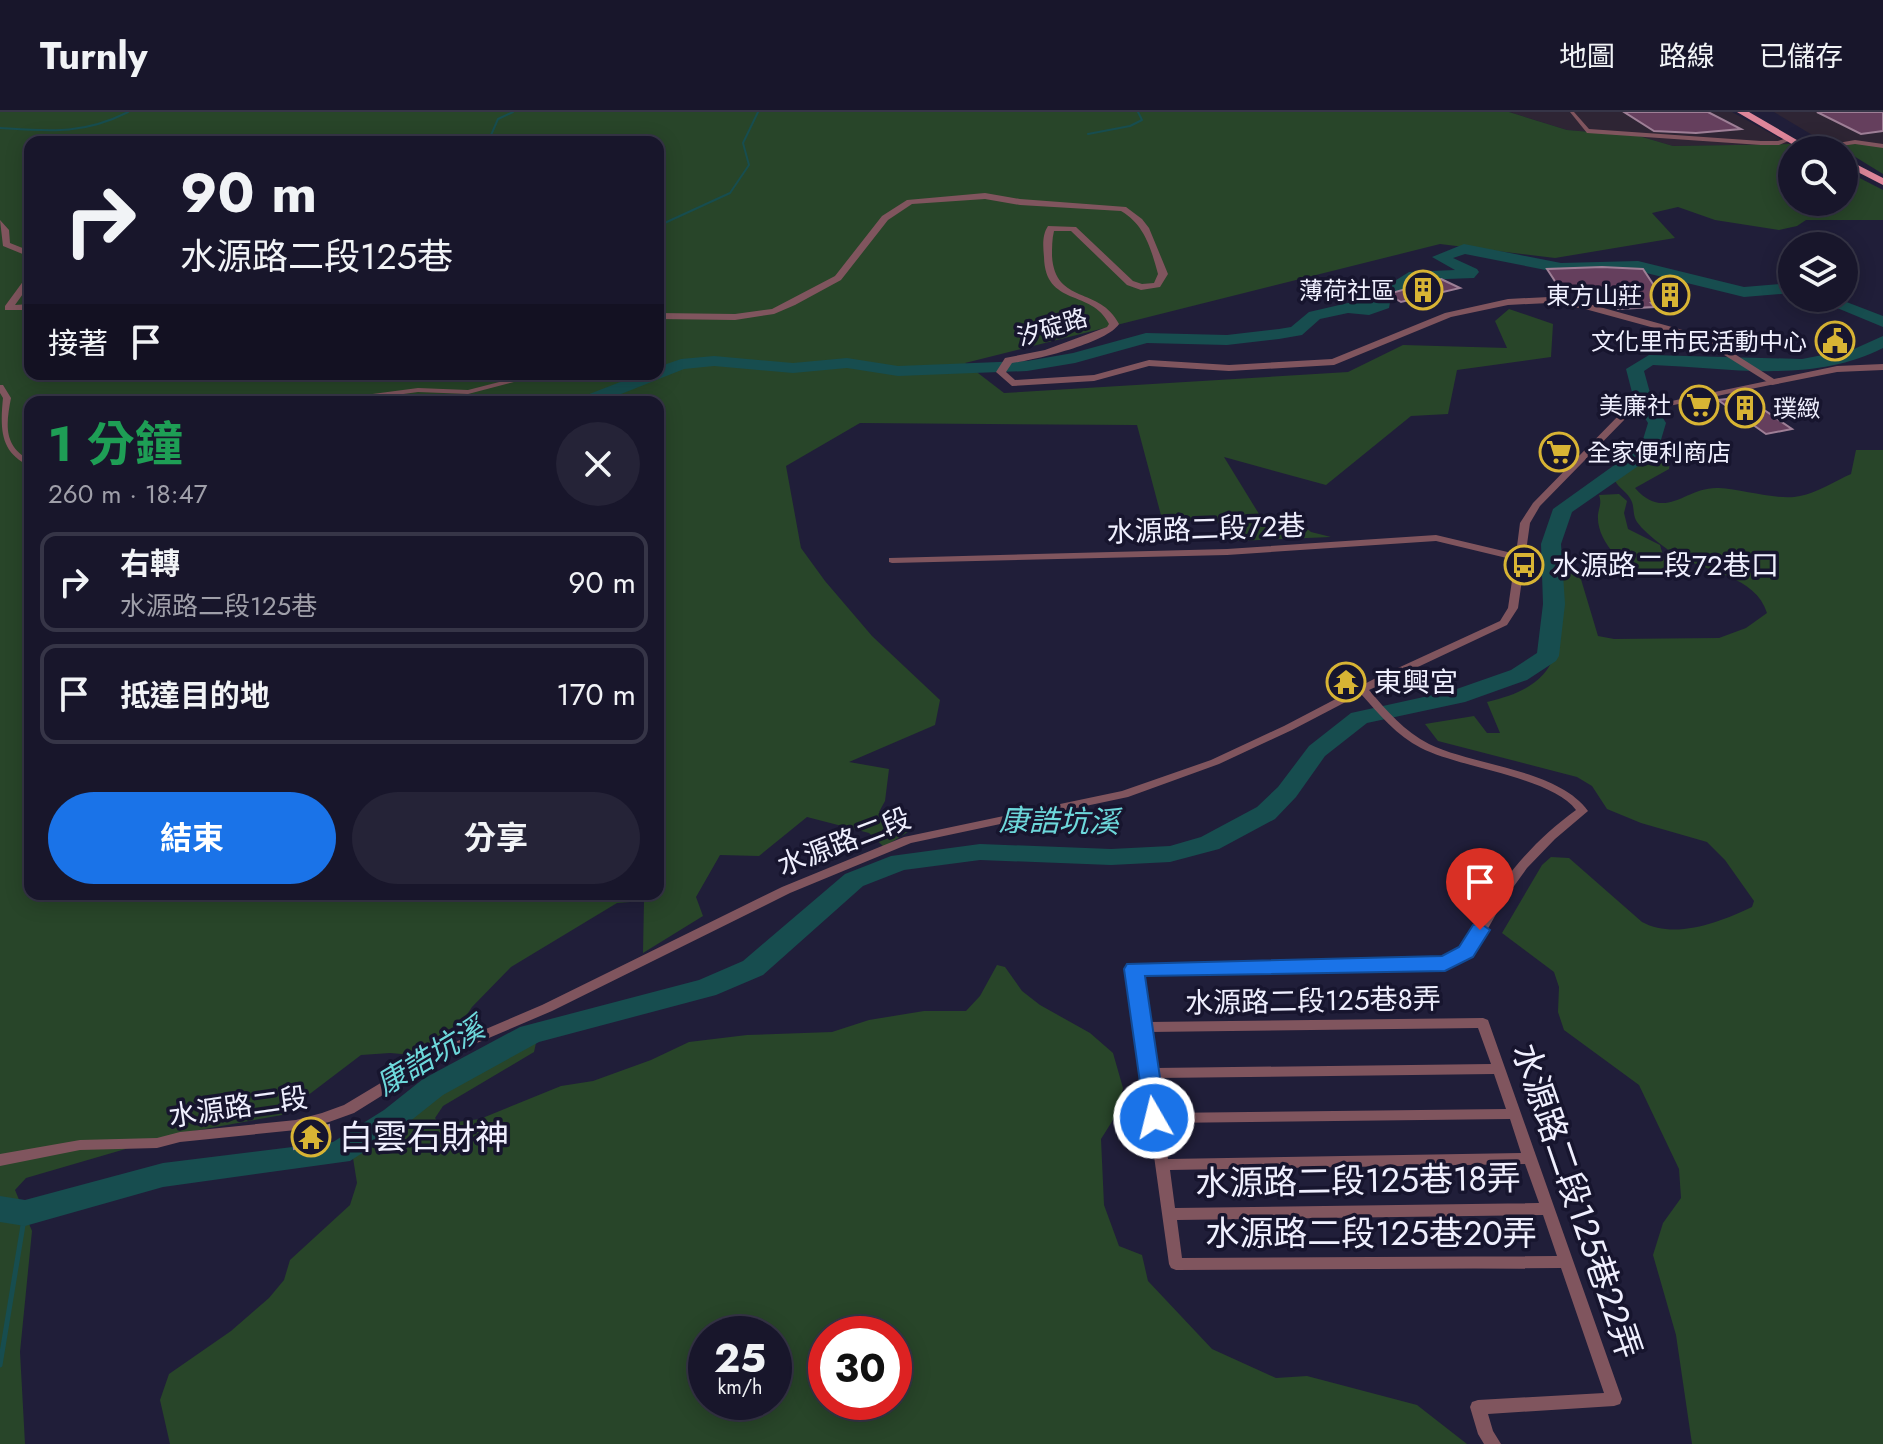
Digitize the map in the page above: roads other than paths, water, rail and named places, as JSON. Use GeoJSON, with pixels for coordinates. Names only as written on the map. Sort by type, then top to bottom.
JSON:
{"type":"FeatureCollection","features":[{"type":"Feature","properties":{"kind":"main road"},"geometry":{"type":"LineString","coordinates":[[1742,112],[1785,136]]}},
{"type":"Feature","properties":{"kind":"main road"},"geometry":{"type":"LineString","coordinates":[[1758,112],[1797,136]]}},
{"type":"Feature","properties":{"kind":"main road"},"geometry":{"type":"LineString","coordinates":[[1858,169],[1883,182]]}},
{"type":"Feature","properties":{"kind":"main road"},"geometry":{"type":"LineString","coordinates":[[1858,177],[1883,190]]}},
{"type":"Feature","properties":{"kind":"street"},"geometry":{"type":"LineString","coordinates":[[1572,113],[1587,131],[1778,143]]}},
{"type":"Feature","properties":{"kind":"street"},"geometry":{"type":"LineString","coordinates":[[1858,142],[1883,146]]}},
{"type":"Feature","properties":{"kind":"street","name":"汐碇路"},"geometry":{"type":"LineString","coordinates":[[664,316],[735,317],[774,311],[838,278],[885,218],[910,202],[985,196],[1020,202],[1107,206],[1132,213],[1152,239],[1163,274],[1157,285],[1141,287],[1130,283],[1073,229],[1051,228],[1048,233],[1052,278],[1060,287],[1107,310],[1114,324],[1111,329],[1077,343],[1004,368],[1012,383],[1094,378],[1149,363],[1229,368],[1334,362],[1448,315],[1508,302],[1549,300],[1586,306],[1705,339],[1772,382]]}},
{"type":"Feature","properties":{"kind":"street"},"geometry":{"type":"LineString","coordinates":[[0,223],[5,230],[6,244],[24,252]]}},
{"type":"Feature","properties":{"kind":"street"},"geometry":{"type":"LineString","coordinates":[[24,286],[8,308],[24,307]]}},
{"type":"Feature","properties":{"kind":"street"},"geometry":{"type":"LineString","coordinates":[[1772,382],[1837,369],[1883,367]]}},
{"type":"Feature","properties":{"kind":"street"},"geometry":{"type":"LineString","coordinates":[[372,396],[418,390],[468,392],[517,380]]}},
{"type":"Feature","properties":{"kind":"street","name":"水源路二段"},"geometry":{"type":"LineString","coordinates":[[0,1160],[67,1147],[157,1143],[180,1137],[296,1125],[324,1118],[349,1109],[439,1054],[547,1008],[797,885],[908,840],[1137,791],[1215,762],[1367,694],[1378,681],[1504,623],[1513,608],[1525,523],[1536,505],[1624,415],[1772,382]]}},
{"type":"Feature","properties":{"kind":"street"},"geometry":{"type":"LineString","coordinates":[[0,387],[7,398],[0,429],[6,448],[14,457],[24,461]]}},
{"type":"Feature","properties":{"kind":"street","name":"水源路二段72巷"},"geometry":{"type":"LineString","coordinates":[[892,560],[1253,551],[1436,538],[1519,558]]}},
{"type":"Feature","properties":{"kind":"street"},"geometry":{"type":"LineString","coordinates":[[1168,1214],[1134,969],[1445,963],[1473,945],[1506,887],[1563,824],[1582,811],[1580,803],[1558,788],[1428,748],[1395,726],[1367,694]]}},
{"type":"Feature","properties":{"kind":"street","name":"水源路二段125巷8弄"},"geometry":{"type":"LineString","coordinates":[[1143,1027],[1483,1023]]}},
{"type":"Feature","properties":{"kind":"street","name":"水源路二段125巷22弄"},"geometry":{"type":"LineString","coordinates":[[1483,1023],[1614,1399],[1478,1407],[1486,1434],[1493,1444]]}},
{"type":"Feature","properties":{"kind":"street"},"geometry":{"type":"LineString","coordinates":[[1148,1073],[1499,1069]]}},
{"type":"Feature","properties":{"kind":"street"},"geometry":{"type":"LineString","coordinates":[[1154,1118],[1515,1114]]}},
{"type":"Feature","properties":{"kind":"street"},"geometry":{"type":"LineString","coordinates":[[1161,1165],[1530,1158]]}},
{"type":"Feature","properties":{"kind":"street","name":"水源路二段125巷18弄"},"geometry":{"type":"LineString","coordinates":[[1168,1214],[1548,1209]]}},
{"type":"Feature","properties":{"kind":"street","name":"水源路二段125巷20弄"},"geometry":{"type":"LineString","coordinates":[[1168,1214],[1176,1264],[1567,1262]]}},
{"type":"Feature","properties":{"kind":"waterway"},"geometry":{"type":"LineString","coordinates":[[0,128],[65,130],[96,125],[128,112]]}},
{"type":"Feature","properties":{"kind":"waterway"},"geometry":{"type":"LineString","coordinates":[[491,136],[498,119],[513,112]]}},
{"type":"Feature","properties":{"kind":"waterway"},"geometry":{"type":"LineString","coordinates":[[664,223],[730,193],[749,165],[743,143],[758,112]]}},
{"type":"Feature","properties":{"kind":"waterway"},"geometry":{"type":"LineString","coordinates":[[1088,134],[1130,126],[1142,120],[1138,112]]}},
{"type":"Feature","properties":{"kind":"waterway"},"geometry":{"type":"LineString","coordinates":[[664,371],[681,364],[714,361],[793,368],[847,363],[898,371],[1027,366],[1075,358],[1146,338],[1227,340],[1279,334],[1296,331],[1315,315],[1348,308],[1369,310],[1383,305],[1383,295],[1415,275],[1468,275],[1471,272],[1440,257],[1464,249],[1561,268],[1638,266],[1744,292],[1778,289]]}},
{"type":"Feature","properties":{"kind":"waterway"},"geometry":{"type":"LineString","coordinates":[[1857,312],[1883,322]]}},
{"type":"Feature","properties":{"kind":"waterway","name":"康誥坑溪"},"geometry":{"type":"LineString","coordinates":[[0,1209],[25,1213],[163,1175],[339,1153],[394,1118],[433,1087],[530,1034],[706,988],[753,968],[854,880],[900,862],[980,852],[1111,857],[1170,854],[1210,843],[1266,813],[1287,792],[1317,751],[1359,718],[1457,697],[1519,675],[1548,656],[1554,604],[1551,544],[1563,509],[1650,449],[1657,423],[1643,400],[1635,369],[1649,360],[1770,366],[1832,361],[1860,353],[1883,341]]}},
{"type":"Feature","properties":{"kind":"waterway"},"geometry":{"type":"LineString","coordinates":[[600,396],[641,380]]}},
{"type":"Feature","properties":{"kind":"waterway"},"geometry":{"type":"LineString","coordinates":[[0,1365],[25,1213]]}},
{"type":"Feature","properties":{"kind":"place","name":"薄荷社區"},"geometry":{"type":"Point","coordinates":[1423,290]}},
{"type":"Feature","properties":{"kind":"place","name":"東方山莊"},"geometry":{"type":"Point","coordinates":[1670,295]}},
{"type":"Feature","properties":{"kind":"place","name":"文化里市民活動中心"},"geometry":{"type":"Point","coordinates":[1835,341]}},
{"type":"Feature","properties":{"kind":"place","name":"美廉社"},"geometry":{"type":"Point","coordinates":[1699,405]}},
{"type":"Feature","properties":{"kind":"place","name":"璞緻"},"geometry":{"type":"Point","coordinates":[1745,408]}},
{"type":"Feature","properties":{"kind":"place","name":"全家便利商店"},"geometry":{"type":"Point","coordinates":[1559,452]}},
{"type":"Feature","properties":{"kind":"place","name":"水源路二段72巷口"},"geometry":{"type":"Point","coordinates":[1524,565]}},
{"type":"Feature","properties":{"kind":"place","name":"東興宮"},"geometry":{"type":"Point","coordinates":[1346,682]}},
{"type":"Feature","properties":{"kind":"place","name":"白雲石財神"},"geometry":{"type":"Point","coordinates":[311,1137]}}]}
